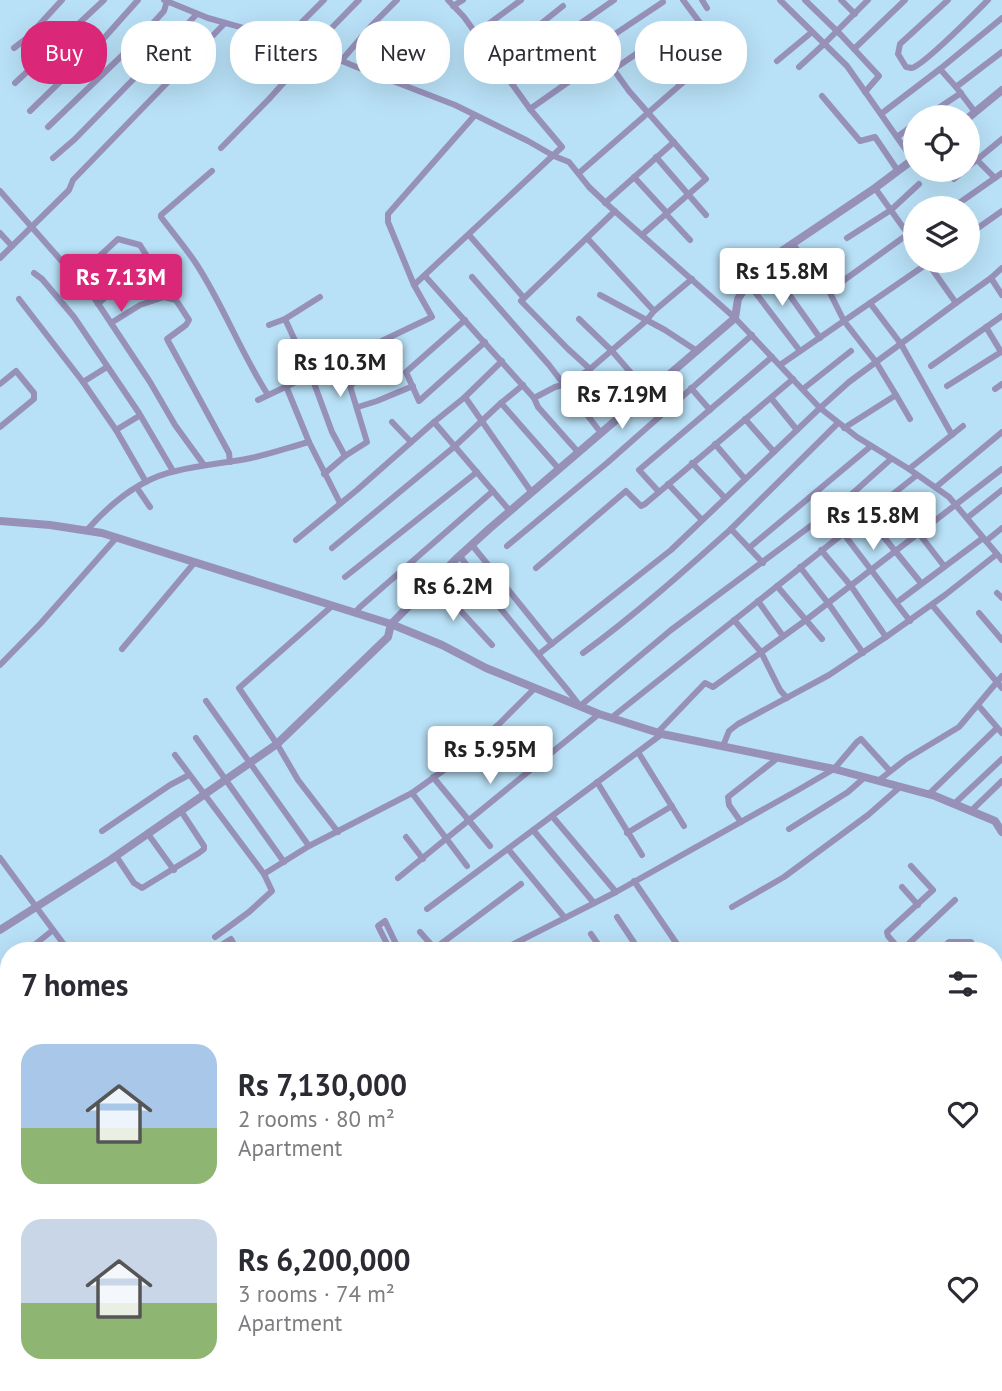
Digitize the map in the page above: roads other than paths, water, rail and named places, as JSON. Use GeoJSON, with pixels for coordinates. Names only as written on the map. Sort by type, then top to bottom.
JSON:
{"type":"FeatureCollection","features":[{"type":"Feature","properties":{"kind":"street"},"geometry":{"type":"LineString","coordinates":[[14,48],[27,38],[62,0]]}},
{"type":"Feature","properties":{"kind":"street"},"geometry":{"type":"LineString","coordinates":[[15,83],[104,0]]}},
{"type":"Feature","properties":{"kind":"street"},"geometry":{"type":"LineString","coordinates":[[30,111],[97,46],[138,0]]}},
{"type":"Feature","properties":{"kind":"street"},"geometry":{"type":"LineString","coordinates":[[155,21],[164,11],[166,0],[230,24]]}},
{"type":"Feature","properties":{"kind":"street"},"geometry":{"type":"LineString","coordinates":[[304,21],[324,0]]}},
{"type":"Feature","properties":{"kind":"street"},"geometry":{"type":"LineString","coordinates":[[338,21],[359,0]]}},
{"type":"Feature","properties":{"kind":"street"},"geometry":{"type":"LineString","coordinates":[[342,60],[397,0]]}},
{"type":"Feature","properties":{"kind":"street"},"geometry":{"type":"LineString","coordinates":[[448,0],[465,21]]}},
{"type":"Feature","properties":{"kind":"street"},"geometry":{"type":"LineString","coordinates":[[453,6],[463,0]]}},
{"type":"Feature","properties":{"kind":"street"},"geometry":{"type":"LineString","coordinates":[[493,21],[521,0]]}},
{"type":"Feature","properties":{"kind":"street"},"geometry":{"type":"LineString","coordinates":[[584,21],[614,0]]}},
{"type":"Feature","properties":{"kind":"street"},"geometry":{"type":"LineString","coordinates":[[579,173],[719,51],[715,39],[709,35],[685,2],[694,0]]}},
{"type":"Feature","properties":{"kind":"street"},"geometry":{"type":"LineString","coordinates":[[702,0],[707,8]]}},
{"type":"Feature","properties":{"kind":"street"},"geometry":{"type":"LineString","coordinates":[[780,0],[843,63],[903,145]]}},
{"type":"Feature","properties":{"kind":"street"},"geometry":{"type":"LineString","coordinates":[[805,0],[879,76],[865,92]]}},
{"type":"Feature","properties":{"kind":"street"},"geometry":{"type":"LineString","coordinates":[[841,0],[855,14]]}},
{"type":"Feature","properties":{"kind":"street"},"geometry":{"type":"LineString","coordinates":[[799,67],[868,0]]}},
{"type":"Feature","properties":{"kind":"street"},"geometry":{"type":"LineString","coordinates":[[843,63],[905,0]]}},
{"type":"Feature","properties":{"kind":"street"},"geometry":{"type":"LineString","coordinates":[[948,0],[900,44],[898,54],[906,67],[912,68],[921,62],[988,0]]}},
{"type":"Feature","properties":{"kind":"street"},"geometry":{"type":"LineString","coordinates":[[621,30],[663,2]]}},
{"type":"Feature","properties":{"kind":"street"},"geometry":{"type":"LineString","coordinates":[[544,21],[562,6]]}},
{"type":"Feature","properties":{"kind":"street"},"geometry":{"type":"LineString","coordinates":[[190,21],[197,14]]}},
{"type":"Feature","properties":{"kind":"street"},"geometry":{"type":"LineString","coordinates":[[881,114],[1002,18]]}},
{"type":"Feature","properties":{"kind":"street"},"geometry":{"type":"LineString","coordinates":[[0,258],[69,190],[73,180],[225,23]]}},
{"type":"Feature","properties":{"kind":"street"},"geometry":{"type":"LineString","coordinates":[[777,61],[812,32]]}},
{"type":"Feature","properties":{"kind":"street"},"geometry":{"type":"LineString","coordinates":[[940,105],[1002,52]]}},
{"type":"Feature","properties":{"kind":"street"},"geometry":{"type":"LineString","coordinates":[[48,127],[121,55]]}},
{"type":"Feature","properties":{"kind":"street"},"geometry":{"type":"LineString","coordinates":[[342,61],[443,100],[569,162]]}},
{"type":"Feature","properties":{"kind":"street"},"geometry":{"type":"LineString","coordinates":[[940,69],[958,90],[966,105]]}},
{"type":"Feature","properties":{"kind":"street"},"geometry":{"type":"LineString","coordinates":[[621,78],[706,179],[643,234]]}},
{"type":"Feature","properties":{"kind":"street"},"geometry":{"type":"LineString","coordinates":[[53,158],[129,84]]}},
{"type":"Feature","properties":{"kind":"street"},"geometry":{"type":"LineString","coordinates":[[221,148],[284,84]]}},
{"type":"Feature","properties":{"kind":"street"},"geometry":{"type":"LineString","coordinates":[[530,108],[565,84]]}},
{"type":"Feature","properties":{"kind":"street"},"geometry":{"type":"LineString","coordinates":[[512,85],[562,147],[569,162],[605,203],[735,318],[820,408],[841,426],[909,469],[956,505],[1000,557],[829,675],[738,724],[729,731],[723,746]]}},
{"type":"Feature","properties":{"kind":"street"},"geometry":{"type":"LineString","coordinates":[[980,108],[1002,90]]}},
{"type":"Feature","properties":{"kind":"street"},"geometry":{"type":"LineString","coordinates":[[822,96],[860,141],[875,137],[898,170]]}},
{"type":"Feature","properties":{"kind":"street"},"geometry":{"type":"LineString","coordinates":[[258,400],[432,317],[414,285],[388,222],[388,214],[475,115]]}},
{"type":"Feature","properties":{"kind":"street"},"geometry":{"type":"LineString","coordinates":[[897,137],[903,133]]}},
{"type":"Feature","properties":{"kind":"street"},"geometry":{"type":"LineString","coordinates":[[980,157],[1002,139]]}},
{"type":"Feature","properties":{"kind":"street"},"geometry":{"type":"LineString","coordinates":[[605,203],[674,142]]}},
{"type":"Feature","properties":{"kind":"street"},"geometry":{"type":"LineString","coordinates":[[414,285],[562,147]]}},
{"type":"Feature","properties":{"kind":"street"},"geometry":{"type":"LineString","coordinates":[[656,157],[706,215]]}},
{"type":"Feature","properties":{"kind":"street"},"geometry":{"type":"LineString","coordinates":[[980,164],[995,178]]}},
{"type":"Feature","properties":{"kind":"street"},"geometry":{"type":"LineString","coordinates":[[0,930],[116,856],[277,744],[388,637],[391,624],[460,556],[735,318],[738,299],[758,267],[903,167]]}},
{"type":"Feature","properties":{"kind":"street"},"geometry":{"type":"LineString","coordinates":[[212,171],[161,217],[199,267],[246,359],[268,395]]}},
{"type":"Feature","properties":{"kind":"street"},"geometry":{"type":"LineString","coordinates":[[969,196],[1002,173]]}},
{"type":"Feature","properties":{"kind":"street"},"geometry":{"type":"LineString","coordinates":[[634,177],[690,240]]}},
{"type":"Feature","properties":{"kind":"street"},"geometry":{"type":"LineString","coordinates":[[847,238],[891,210],[919,184]]}},
{"type":"Feature","properties":{"kind":"street"},"geometry":{"type":"LineString","coordinates":[[875,188],[903,226]]}},
{"type":"Feature","properties":{"kind":"street"},"geometry":{"type":"LineString","coordinates":[[0,191],[98,304],[175,425],[204,465]]}},
{"type":"Feature","properties":{"kind":"street"},"geometry":{"type":"LineString","coordinates":[[590,369],[521,301],[615,211]]}},
{"type":"Feature","properties":{"kind":"street"},"geometry":{"type":"LineString","coordinates":[[980,227],[1002,211]]}},
{"type":"Feature","properties":{"kind":"street"},"geometry":{"type":"LineString","coordinates":[[0,233],[12,246]]}},
{"type":"Feature","properties":{"kind":"street"},"geometry":{"type":"LineString","coordinates":[[469,235],[524,298]]}},
{"type":"Feature","properties":{"kind":"street"},"geometry":{"type":"LineString","coordinates":[[829,292],[903,237]]}},
{"type":"Feature","properties":{"kind":"street"},"geometry":{"type":"LineString","coordinates":[[587,238],[654,311]]}},
{"type":"Feature","properties":{"kind":"street"},"geometry":{"type":"LineString","coordinates":[[76,278],[118,239],[140,245],[148,258],[98,304]]}},
{"type":"Feature","properties":{"kind":"street"},"geometry":{"type":"LineString","coordinates":[[792,243],[829,292],[844,321],[876,362],[910,419]]}},
{"type":"Feature","properties":{"kind":"street"},"geometry":{"type":"LineString","coordinates":[[763,263],[820,338]]}},
{"type":"Feature","properties":{"kind":"street"},"geometry":{"type":"LineString","coordinates":[[730,267],[748,283],[800,351]]}},
{"type":"Feature","properties":{"kind":"street"},"geometry":{"type":"LineString","coordinates":[[539,654],[671,550],[849,382],[1002,268]]}},
{"type":"Feature","properties":{"kind":"street"},"geometry":{"type":"LineString","coordinates":[[34,273],[43,279],[74,317],[139,413],[173,471]]}},
{"type":"Feature","properties":{"kind":"street"},"geometry":{"type":"LineString","coordinates":[[780,365],[912,273]]}},
{"type":"Feature","properties":{"kind":"street"},"geometry":{"type":"LineString","coordinates":[[936,273],[956,303]]}},
{"type":"Feature","properties":{"kind":"street"},"geometry":{"type":"LineString","coordinates":[[425,276],[523,385],[538,407],[578,453]]}},
{"type":"Feature","properties":{"kind":"street"},"geometry":{"type":"LineString","coordinates":[[472,277],[549,365],[601,433]]}},
{"type":"Feature","properties":{"kind":"street"},"geometry":{"type":"LineString","coordinates":[[991,278],[1002,295]]}},
{"type":"Feature","properties":{"kind":"street"},"geometry":{"type":"LineString","coordinates":[[534,398],[570,383],[590,369],[692,279]]}},
{"type":"Feature","properties":{"kind":"street"},"geometry":{"type":"LineString","coordinates":[[600,295],[665,330],[697,351]]}},
{"type":"Feature","properties":{"kind":"street"},"geometry":{"type":"LineString","coordinates":[[111,323],[139,305],[164,297],[176,300],[189,320],[167,339],[229,453],[230,462]]}},
{"type":"Feature","properties":{"kind":"street"},"geometry":{"type":"LineString","coordinates":[[269,325],[320,297]]}},
{"type":"Feature","properties":{"kind":"street"},"geometry":{"type":"LineString","coordinates":[[19,299],[83,382],[116,430],[146,482]]}},
{"type":"Feature","properties":{"kind":"street"},"geometry":{"type":"LineString","coordinates":[[870,303],[901,344],[952,435]]}},
{"type":"Feature","properties":{"kind":"street"},"geometry":{"type":"LineString","coordinates":[[931,366],[1002,316]]}},
{"type":"Feature","properties":{"kind":"street"},"geometry":{"type":"LineString","coordinates":[[285,318],[311,375],[332,432],[345,456]]}},
{"type":"Feature","properties":{"kind":"street"},"geometry":{"type":"LineString","coordinates":[[579,318],[638,381]]}},
{"type":"Feature","properties":{"kind":"street"},"geometry":{"type":"LineString","coordinates":[[425,409],[406,372],[465,320]]}},
{"type":"Feature","properties":{"kind":"street"},"geometry":{"type":"LineString","coordinates":[[947,386],[1001,352],[986,327]]}},
{"type":"Feature","properties":{"kind":"street"},"geometry":{"type":"LineString","coordinates":[[507,546],[607,463],[752,335]]}},
{"type":"Feature","properties":{"kind":"street"},"geometry":{"type":"LineString","coordinates":[[419,401],[485,342]]}},
{"type":"Feature","properties":{"kind":"street"},"geometry":{"type":"LineString","coordinates":[[803,389],[851,351]]}},
{"type":"Feature","properties":{"kind":"street"},"geometry":{"type":"LineString","coordinates":[[659,492],[639,470],[772,357]]}},
{"type":"Feature","properties":{"kind":"street"},"geometry":{"type":"LineString","coordinates":[[296,540],[465,397],[502,361]]}},
{"type":"Feature","properties":{"kind":"street"},"geometry":{"type":"LineString","coordinates":[[324,474],[367,442],[350,386],[357,380],[399,363]]}},
{"type":"Feature","properties":{"kind":"street"},"geometry":{"type":"LineString","coordinates":[[83,382],[107,367]]}},
{"type":"Feature","properties":{"kind":"street"},"geometry":{"type":"LineString","coordinates":[[0,384],[16,371],[34,393],[34,399],[0,428]]}},
{"type":"Feature","properties":{"kind":"street"},"geometry":{"type":"LineString","coordinates":[[536,568],[626,491],[641,506],[793,379]]}},
{"type":"Feature","properties":{"kind":"street"},"geometry":{"type":"LineString","coordinates":[[995,389],[1002,384]]}},
{"type":"Feature","properties":{"kind":"street"},"geometry":{"type":"LineString","coordinates":[[332,548],[454,447],[523,385]]}},
{"type":"Feature","properties":{"kind":"street"},"geometry":{"type":"LineString","coordinates":[[286,386],[309,442],[340,503]]}},
{"type":"Feature","properties":{"kind":"street"},"geometry":{"type":"LineString","coordinates":[[358,407],[413,386]]}},
{"type":"Feature","properties":{"kind":"street"},"geometry":{"type":"LineString","coordinates":[[691,388],[710,410]]}},
{"type":"Feature","properties":{"kind":"street"},"geometry":{"type":"LineString","coordinates":[[583,653],[614,631],[731,529],[841,426],[896,395]]}},
{"type":"Feature","properties":{"kind":"street"},"geometry":{"type":"LineString","coordinates":[[465,397],[531,492]]}},
{"type":"Feature","properties":{"kind":"street"},"geometry":{"type":"LineString","coordinates":[[771,398],[797,430]]}},
{"type":"Feature","properties":{"kind":"street"},"geometry":{"type":"LineString","coordinates":[[500,403],[559,469]]}},
{"type":"Feature","properties":{"kind":"street"},"geometry":{"type":"LineString","coordinates":[[116,430],[139,416]]}},
{"type":"Feature","properties":{"kind":"street"},"geometry":{"type":"LineString","coordinates":[[745,419],[774,452]]}},
{"type":"Feature","properties":{"kind":"street"},"geometry":{"type":"LineString","coordinates":[[391,422],[411,442]]}},
{"type":"Feature","properties":{"kind":"street"},"geometry":{"type":"LineString","coordinates":[[434,422],[510,511]]}},
{"type":"Feature","properties":{"kind":"street"},"geometry":{"type":"LineString","coordinates":[[909,469],[963,426]]}},
{"type":"Feature","properties":{"kind":"street"},"geometry":{"type":"LineString","coordinates":[[936,488],[1002,432]]}},
{"type":"Feature","properties":{"kind":"street"},"geometry":{"type":"LineString","coordinates":[[87,530],[103,512],[137,488],[173,471],[254,457],[309,442]]}},
{"type":"Feature","properties":{"kind":"street"},"geometry":{"type":"LineString","coordinates":[[715,444],[745,479]]}},
{"type":"Feature","properties":{"kind":"street"},"geometry":{"type":"LineString","coordinates":[[749,548],[871,446]]}},
{"type":"Feature","properties":{"kind":"street"},"geometry":{"type":"LineString","coordinates":[[580,706],[671,630],[844,502],[891,458]]}},
{"type":"Feature","properties":{"kind":"street"},"geometry":{"type":"LineString","coordinates":[[692,463],[725,498]]}},
{"type":"Feature","properties":{"kind":"street"},"geometry":{"type":"LineString","coordinates":[[427,909],[638,752],[660,733],[705,683],[713,687],[806,620],[1002,469]]}},
{"type":"Feature","properties":{"kind":"street"},"geometry":{"type":"LineString","coordinates":[[345,577],[477,472]]}},
{"type":"Feature","properties":{"kind":"street"},"geometry":{"type":"LineString","coordinates":[[611,718],[917,475]]}},
{"type":"Feature","properties":{"kind":"street"},"geometry":{"type":"LineString","coordinates":[[668,484],[702,520]]}},
{"type":"Feature","properties":{"kind":"street"},"geometry":{"type":"LineString","coordinates":[[137,488],[150,508]]}},
{"type":"Feature","properties":{"kind":"street"},"geometry":{"type":"LineString","coordinates":[[967,518],[1002,490]]}},
{"type":"Feature","properties":{"kind":"street"},"geometry":{"type":"LineString","coordinates":[[355,613],[493,491]]}},
{"type":"Feature","properties":{"kind":"street"},"geometry":{"type":"LineString","coordinates":[[890,496],[944,566]]}},
{"type":"Feature","properties":{"kind":"street"},"geometry":{"type":"LineString","coordinates":[[866,515],[921,583]]}},
{"type":"Feature","properties":{"kind":"street"},"geometry":{"type":"LineString","coordinates":[[0,521],[87,530],[117,537],[391,624],[442,645],[486,668],[599,714],[660,733],[834,769],[929,794],[971,811],[999,818],[1002,832]]}},
{"type":"Feature","properties":{"kind":"street"},"geometry":{"type":"LineString","coordinates":[[900,600],[944,566],[1002,528]]}},
{"type":"Feature","properties":{"kind":"street"},"geometry":{"type":"LineString","coordinates":[[731,529],[762,563]]}},
{"type":"Feature","properties":{"kind":"street"},"geometry":{"type":"LineString","coordinates":[[843,533],[909,621]]}},
{"type":"Feature","properties":{"kind":"street"},"geometry":{"type":"LineString","coordinates":[[0,665],[117,537]]}},
{"type":"Feature","properties":{"kind":"street"},"geometry":{"type":"LineString","coordinates":[[472,545],[552,644]]}},
{"type":"Feature","properties":{"kind":"street"},"geometry":{"type":"LineString","coordinates":[[821,551],[886,637]]}},
{"type":"Feature","properties":{"kind":"street"},"geometry":{"type":"LineString","coordinates":[[460,556],[580,706]]}},
{"type":"Feature","properties":{"kind":"street"},"geometry":{"type":"LineString","coordinates":[[122,649],[195,562]]}},
{"type":"Feature","properties":{"kind":"street"},"geometry":{"type":"LineString","coordinates":[[800,567],[863,653]]}},
{"type":"Feature","properties":{"kind":"street"},"geometry":{"type":"LineString","coordinates":[[433,582],[492,645]]}},
{"type":"Feature","properties":{"kind":"street"},"geometry":{"type":"LineString","coordinates":[[777,586],[822,639]]}},
{"type":"Feature","properties":{"kind":"street"},"geometry":{"type":"LineString","coordinates":[[758,601],[783,636]]}},
{"type":"Feature","properties":{"kind":"street"},"geometry":{"type":"LineString","coordinates":[[878,781],[906,759],[959,727],[1000,682],[932,604]]}},
{"type":"Feature","properties":{"kind":"street"},"geometry":{"type":"LineString","coordinates":[[332,606],[239,688],[298,780],[338,832]]}},
{"type":"Feature","properties":{"kind":"street"},"geometry":{"type":"LineString","coordinates":[[979,613],[1002,640]]}},
{"type":"Feature","properties":{"kind":"street"},"geometry":{"type":"LineString","coordinates":[[734,620],[761,652],[780,690],[787,698]]}},
{"type":"Feature","properties":{"kind":"street"},"geometry":{"type":"LineString","coordinates":[[264,874],[309,846],[412,793],[451,765],[499,724],[535,688]]}},
{"type":"Feature","properties":{"kind":"street"},"geometry":{"type":"LineString","coordinates":[[206,701],[309,846]]}},
{"type":"Feature","properties":{"kind":"street"},"geometry":{"type":"LineString","coordinates":[[929,794],[999,730],[978,705]]}},
{"type":"Feature","properties":{"kind":"street"},"geometry":{"type":"LineString","coordinates":[[398,878],[599,714]]}},
{"type":"Feature","properties":{"kind":"street"},"geometry":{"type":"LineString","coordinates":[[196,738],[284,862]]}},
{"type":"Feature","properties":{"kind":"street"},"geometry":{"type":"LineString","coordinates":[[518,942],[616,892],[834,769],[861,739],[890,771]]}},
{"type":"Feature","properties":{"kind":"street"},"geometry":{"type":"LineString","coordinates":[[638,752],[684,826]]}},
{"type":"Feature","properties":{"kind":"street"},"geometry":{"type":"LineString","coordinates":[[176,755],[264,874],[272,891],[215,937]]}},
{"type":"Feature","properties":{"kind":"street"},"geometry":{"type":"LineString","coordinates":[[741,822],[729,805],[728,797],[779,757]]}},
{"type":"Feature","properties":{"kind":"street"},"geometry":{"type":"LineString","coordinates":[[954,804],[1002,759]]}},
{"type":"Feature","properties":{"kind":"street"},"geometry":{"type":"LineString","coordinates":[[102,831],[189,775]]}},
{"type":"Feature","properties":{"kind":"street"},"geometry":{"type":"LineString","coordinates":[[433,777],[490,846]]}},
{"type":"Feature","properties":{"kind":"street"},"geometry":{"type":"LineString","coordinates":[[789,829],[848,792],[865,777]]}},
{"type":"Feature","properties":{"kind":"street"},"geometry":{"type":"LineString","coordinates":[[971,811],[1002,781]]}},
{"type":"Feature","properties":{"kind":"street"},"geometry":{"type":"LineString","coordinates":[[597,782],[642,855]]}},
{"type":"Feature","properties":{"kind":"street"},"geometry":{"type":"LineString","coordinates":[[732,907],[784,877],[869,815],[900,787]]}},
{"type":"Feature","properties":{"kind":"street"},"geometry":{"type":"LineString","coordinates":[[412,793],[467,866]]}},
{"type":"Feature","properties":{"kind":"street"},"geometry":{"type":"LineString","coordinates":[[627,833],[671,806]]}},
{"type":"Feature","properties":{"kind":"street"},"geometry":{"type":"LineString","coordinates":[[116,856],[134,883],[142,888],[174,870],[204,849],[201,839],[181,811]]}},
{"type":"Feature","properties":{"kind":"street"},"geometry":{"type":"LineString","coordinates":[[552,816],[616,892]]}},
{"type":"Feature","properties":{"kind":"street"},"geometry":{"type":"LineString","coordinates":[[533,830],[594,903]]}},
{"type":"Feature","properties":{"kind":"street"},"geometry":{"type":"LineString","coordinates":[[148,834],[174,870]]}},
{"type":"Feature","properties":{"kind":"street"},"geometry":{"type":"LineString","coordinates":[[406,837],[424,859]]}},
{"type":"Feature","properties":{"kind":"street"},"geometry":{"type":"LineString","coordinates":[[508,849],[565,918]]}},
{"type":"Feature","properties":{"kind":"street"},"geometry":{"type":"LineString","coordinates":[[0,858],[62,942]]}},
{"type":"Feature","properties":{"kind":"street"},"geometry":{"type":"LineString","coordinates":[[894,942],[887,932],[933,890],[911,866]]}},
{"type":"Feature","properties":{"kind":"street"},"geometry":{"type":"LineString","coordinates":[[634,881],[673,942]]}},
{"type":"Feature","properties":{"kind":"street"},"geometry":{"type":"LineString","coordinates":[[444,942],[521,884]]}},
{"type":"Feature","properties":{"kind":"street"},"geometry":{"type":"LineString","coordinates":[[902,887],[918,905]]}},
{"type":"Feature","properties":{"kind":"street"},"geometry":{"type":"LineString","coordinates":[[910,942],[955,900]]}},
{"type":"Feature","properties":{"kind":"street"},"geometry":{"type":"LineString","coordinates":[[617,917],[634,942]]}},
{"type":"Feature","properties":{"kind":"street"},"geometry":{"type":"LineString","coordinates":[[386,942],[378,926],[385,921],[395,942]]}},
{"type":"Feature","properties":{"kind":"street"},"geometry":{"type":"LineString","coordinates":[[38,942],[52,930]]}},
{"type":"Feature","properties":{"kind":"street"},"geometry":{"type":"LineString","coordinates":[[420,932],[429,942]]}},
{"type":"Feature","properties":{"kind":"street"},"geometry":{"type":"LineString","coordinates":[[591,934],[596,942]]}},
{"type":"Feature","properties":{"kind":"street"},"geometry":{"type":"LineString","coordinates":[[949,942],[971,942]]}}]}
